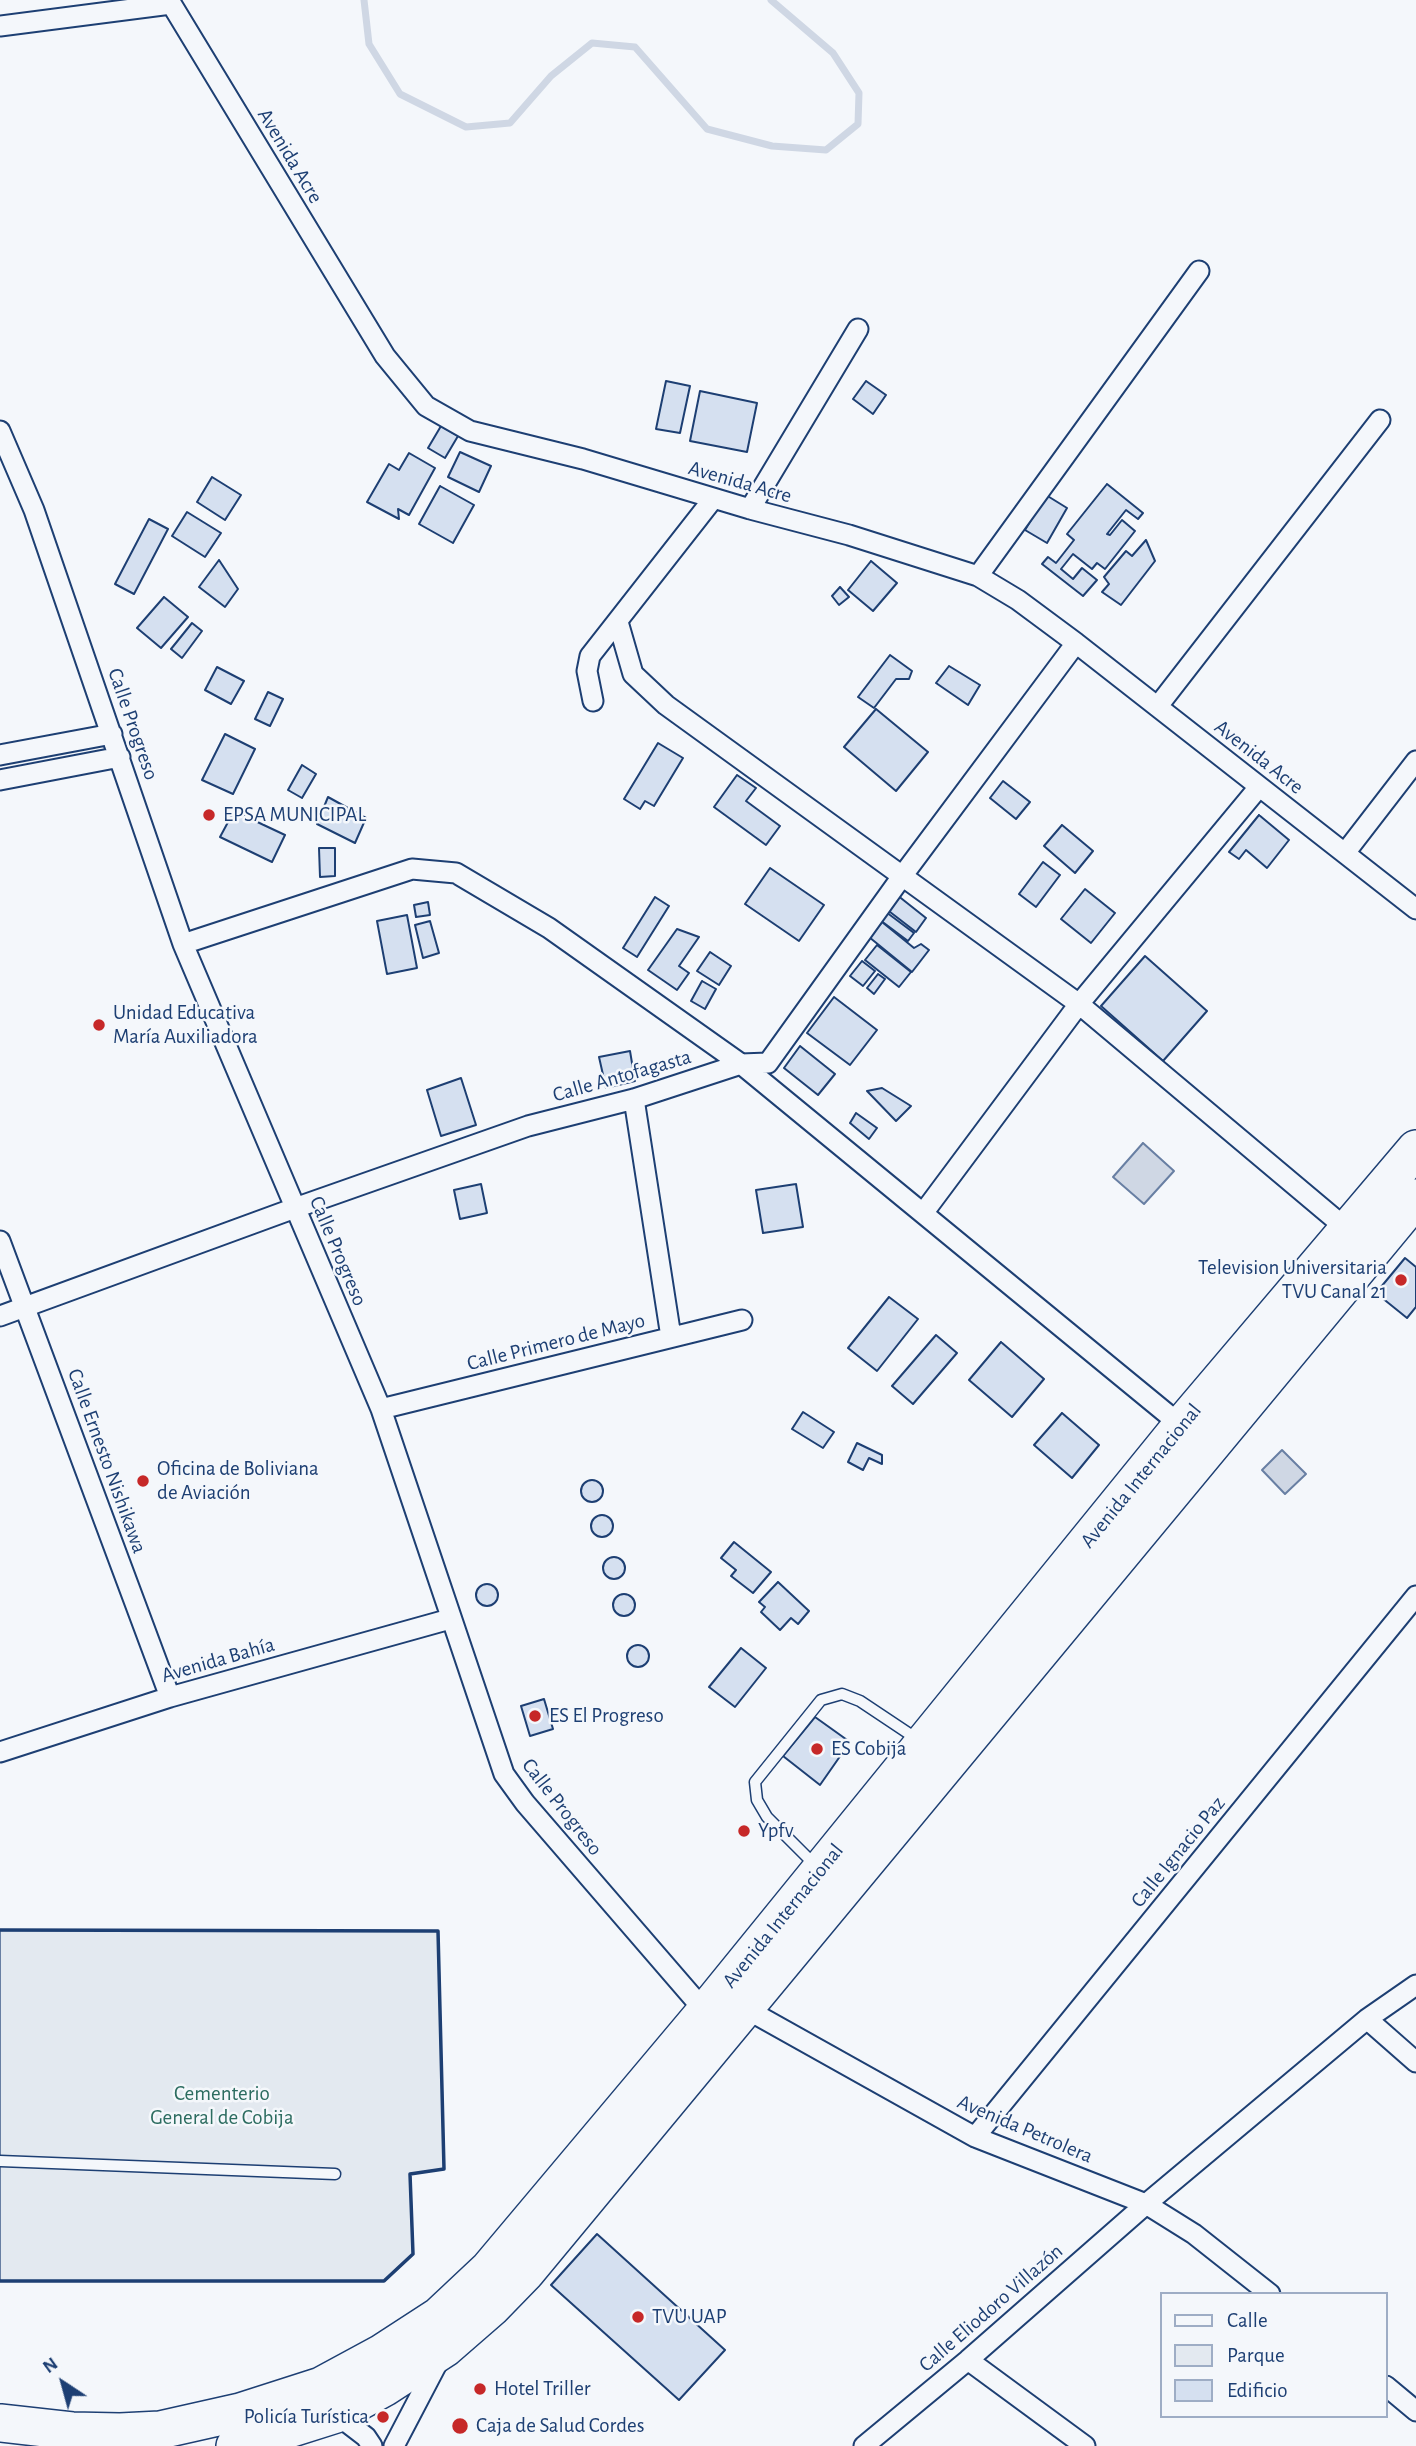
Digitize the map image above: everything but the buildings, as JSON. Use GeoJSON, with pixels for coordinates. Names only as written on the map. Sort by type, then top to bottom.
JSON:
{"type":"FeatureCollection","features":[{"type":"Feature","properties":{"kind":"highway","name":"Avenida Internacional"},"geometry":{"type":"LineString","coordinates":[[235,2446],[337,2414],[386,2387],[445,2348],[491,2308],[526,2272],[723,2011],[1195,1436],[1348,1230],[1416,1149]]}},
{"type":"Feature","properties":{"kind":"highway","name":"Avenida Internacional"},"geometry":{"type":"LineString","coordinates":[[0,2423],[72,2431],[120,2432],[162,2438],[321,2386],[382,2353],[439,2316],[489,2269],[723,2011],[820,1870],[923,1743],[1195,1436],[1416,1198]]}},
{"type":"Feature","properties":{"kind":"street"},"geometry":{"type":"LineString","coordinates":[[0,26],[170,2]]}},
{"type":"Feature","properties":{"kind":"street","name":"Avenida Acre"},"geometry":{"type":"LineString","coordinates":[[170,2],[385,356],[426,406],[470,430],[583,458],[713,499],[849,535],[978,576],[1018,600],[1076,643],[1416,909]]}},
{"type":"Feature","properties":{"kind":"street"},"geometry":{"type":"LineString","coordinates":[[978,576],[1199,271]]}},
{"type":"Feature","properties":{"kind":"street"},"geometry":{"type":"LineString","coordinates":[[750,509],[858,329]]}},
{"type":"Feature","properties":{"kind":"street"},"geometry":{"type":"LineString","coordinates":[[1158,706],[1380,420]]}},
{"type":"Feature","properties":{"kind":"street","name":"Calle Progreso"},"geometry":{"type":"LineString","coordinates":[[0,432],[34,510],[183,944],[381,1409],[504,1774],[525,1803],[723,2011]]}},
{"type":"Feature","properties":{"kind":"street"},"geometry":{"type":"LineString","coordinates":[[593,701],[587,671],[590,656],[713,499]]}},
{"type":"Feature","properties":{"kind":"street"},"geometry":{"type":"LineString","coordinates":[[618,622],[633,674],[666,705],[1079,1004],[1348,1230]]}},
{"type":"Feature","properties":{"kind":"street","name":"Calle Antofagasta"},"geometry":{"type":"LineString","coordinates":[[0,1316],[528,1126],[634,1099],[741,1064],[768,1063],[903,875],[1076,643]]}},
{"type":"Feature","properties":{"kind":"street"},"geometry":{"type":"LineString","coordinates":[[0,755],[112,734]]}},
{"type":"Feature","properties":{"kind":"street"},"geometry":{"type":"LineString","coordinates":[[0,780],[120,757]]}},
{"type":"Feature","properties":{"kind":"street"},"geometry":{"type":"LineString","coordinates":[[1345,853],[1416,761]]}},
{"type":"Feature","properties":{"kind":"street"},"geometry":{"type":"LineString","coordinates":[[924,1212],[1079,1004],[1259,787]]}},
{"type":"Feature","properties":{"kind":"street"},"geometry":{"type":"LineString","coordinates":[[183,944],[412,869],[456,873],[549,928],[741,1064],[1195,1436]]}},
{"type":"Feature","properties":{"kind":"street"},"geometry":{"type":"LineString","coordinates":[[634,1099],[671,1337]]}},
{"type":"Feature","properties":{"kind":"street","name":"Calle Ernesto Nishikawa"},"geometry":{"type":"LineString","coordinates":[[0,1241],[170,1697]]}},
{"type":"Feature","properties":{"kind":"street","name":"Calle Primero de Mayo"},"geometry":{"type":"LineString","coordinates":[[381,1409],[742,1320]]}},
{"type":"Feature","properties":{"kind":"street","name":"Calle Ignacio Paz"},"geometry":{"type":"LineString","coordinates":[[975,2137],[1416,1596]]}},
{"type":"Feature","properties":{"kind":"street","name":"Avenida Bahía"},"geometry":{"type":"LineString","coordinates":[[0,1752],[170,1697],[450,1619]]}},
{"type":"Feature","properties":{"kind":"street","name":"Calle Eliodoro Villazón"},"geometry":{"type":"LineString","coordinates":[[864,2446],[1367,2019],[1416,1985]]}},
{"type":"Feature","properties":{"kind":"street","name":"Avenida Petrolera"},"geometry":{"type":"LineString","coordinates":[[723,2011],[975,2137],[1146,2204],[1194,2234],[1267,2292]]}},
{"type":"Feature","properties":{"kind":"street"},"geometry":{"type":"LineString","coordinates":[[1367,2019],[1416,2062]]}},
{"type":"Feature","properties":{"kind":"street"},"geometry":{"type":"LineString","coordinates":[[394,2446],[445,2348]]}},
{"type":"Feature","properties":{"kind":"street"},"geometry":{"type":"LineString","coordinates":[[968,2360],[1086,2446]]}},
{"type":"Feature","properties":{"kind":"street"},"geometry":{"type":"LineString","coordinates":[[1388,2388],[1416,2411]]}},
{"type":"Feature","properties":{"kind":"street"},"geometry":{"type":"LineString","coordinates":[[337,2414],[366,2437],[372,2446]]}},
{"type":"Feature","properties":{"kind":"lane"},"geometry":{"type":"LineString","coordinates":[[820,1870],[767,1817],[757,1800],[755,1782],[821,1700],[842,1694],[860,1701],[923,1743]]}},
{"type":"Feature","properties":{"kind":"lane"},"geometry":{"type":"LineString","coordinates":[[0,2161],[335,2174]]}},
{"type":"Feature","properties":{"kind":"green space","name":"Cementerio General de Cobija"},"geometry":{"type":"Polygon","coordinates":[[[0,1930],[438,1931],[444,2169],[410,2174],[413,2254],[384,2281],[0,2281],[0,1930]]]}},
{"type":"Feature","properties":{"kind":"shaded area"},"geometry":{"type":"Polygon","coordinates":[[[1143,1143],[1174,1171],[1144,1204],[1113,1177],[1143,1143]]]}},
{"type":"Feature","properties":{"kind":"shaded area"},"geometry":{"type":"Polygon","coordinates":[[[1282,1450],[1306,1474],[1285,1494],[1262,1470],[1282,1450]]]}},
{"type":"Feature","properties":{"kind":"waterway"},"geometry":{"type":"LineString","coordinates":[[364,0],[369,44],[400,94],[466,127],[510,123],[551,76],[592,43],[635,47],[707,129],[772,146],[826,150],[858,124],[859,93],[833,53],[771,0]]}},
{"type":"Feature","properties":{"kind":"wall"},"geometry":{"type":"LineString","coordinates":[[0,1930],[438,1931],[444,2169],[410,2174],[413,2254],[384,2281],[0,2281]]}},
{"type":"Feature","properties":{"kind":"place","name":"EPSA MUNICIPAL"},"geometry":{"type":"Point","coordinates":[209,815]}},
{"type":"Feature","properties":{"kind":"place","name":"Unidad Educativa María Auxiliadora"},"geometry":{"type":"Point","coordinates":[99,1025]}},
{"type":"Feature","properties":{"kind":"place","name":"Television Universitaria TVU Canal 21"},"geometry":{"type":"Point","coordinates":[1401,1280]}},
{"type":"Feature","properties":{"kind":"place","name":"Oficina de Boliviana de Aviación"},"geometry":{"type":"Point","coordinates":[143,1481]}},
{"type":"Feature","properties":{"kind":"place","name":"ES El Progreso"},"geometry":{"type":"Point","coordinates":[535,1716]}},
{"type":"Feature","properties":{"kind":"place","name":"ES Cobija"},"geometry":{"type":"Point","coordinates":[817,1749]}},
{"type":"Feature","properties":{"kind":"place","name":"Ypfv"},"geometry":{"type":"Point","coordinates":[744,1831]}},
{"type":"Feature","properties":{"kind":"place","name":"TVU UAP"},"geometry":{"type":"Point","coordinates":[638,2317]}},
{"type":"Feature","properties":{"kind":"place","name":"Hotel Triller"},"geometry":{"type":"Point","coordinates":[480,2389]}},
{"type":"Feature","properties":{"kind":"place","name":"Policía Turística"},"geometry":{"type":"Point","coordinates":[383,2417]}},
{"type":"Feature","properties":{"kind":"place","name":"Caja de Salud Cordes"},"geometry":{"type":"Point","coordinates":[460,2426]}}]}
